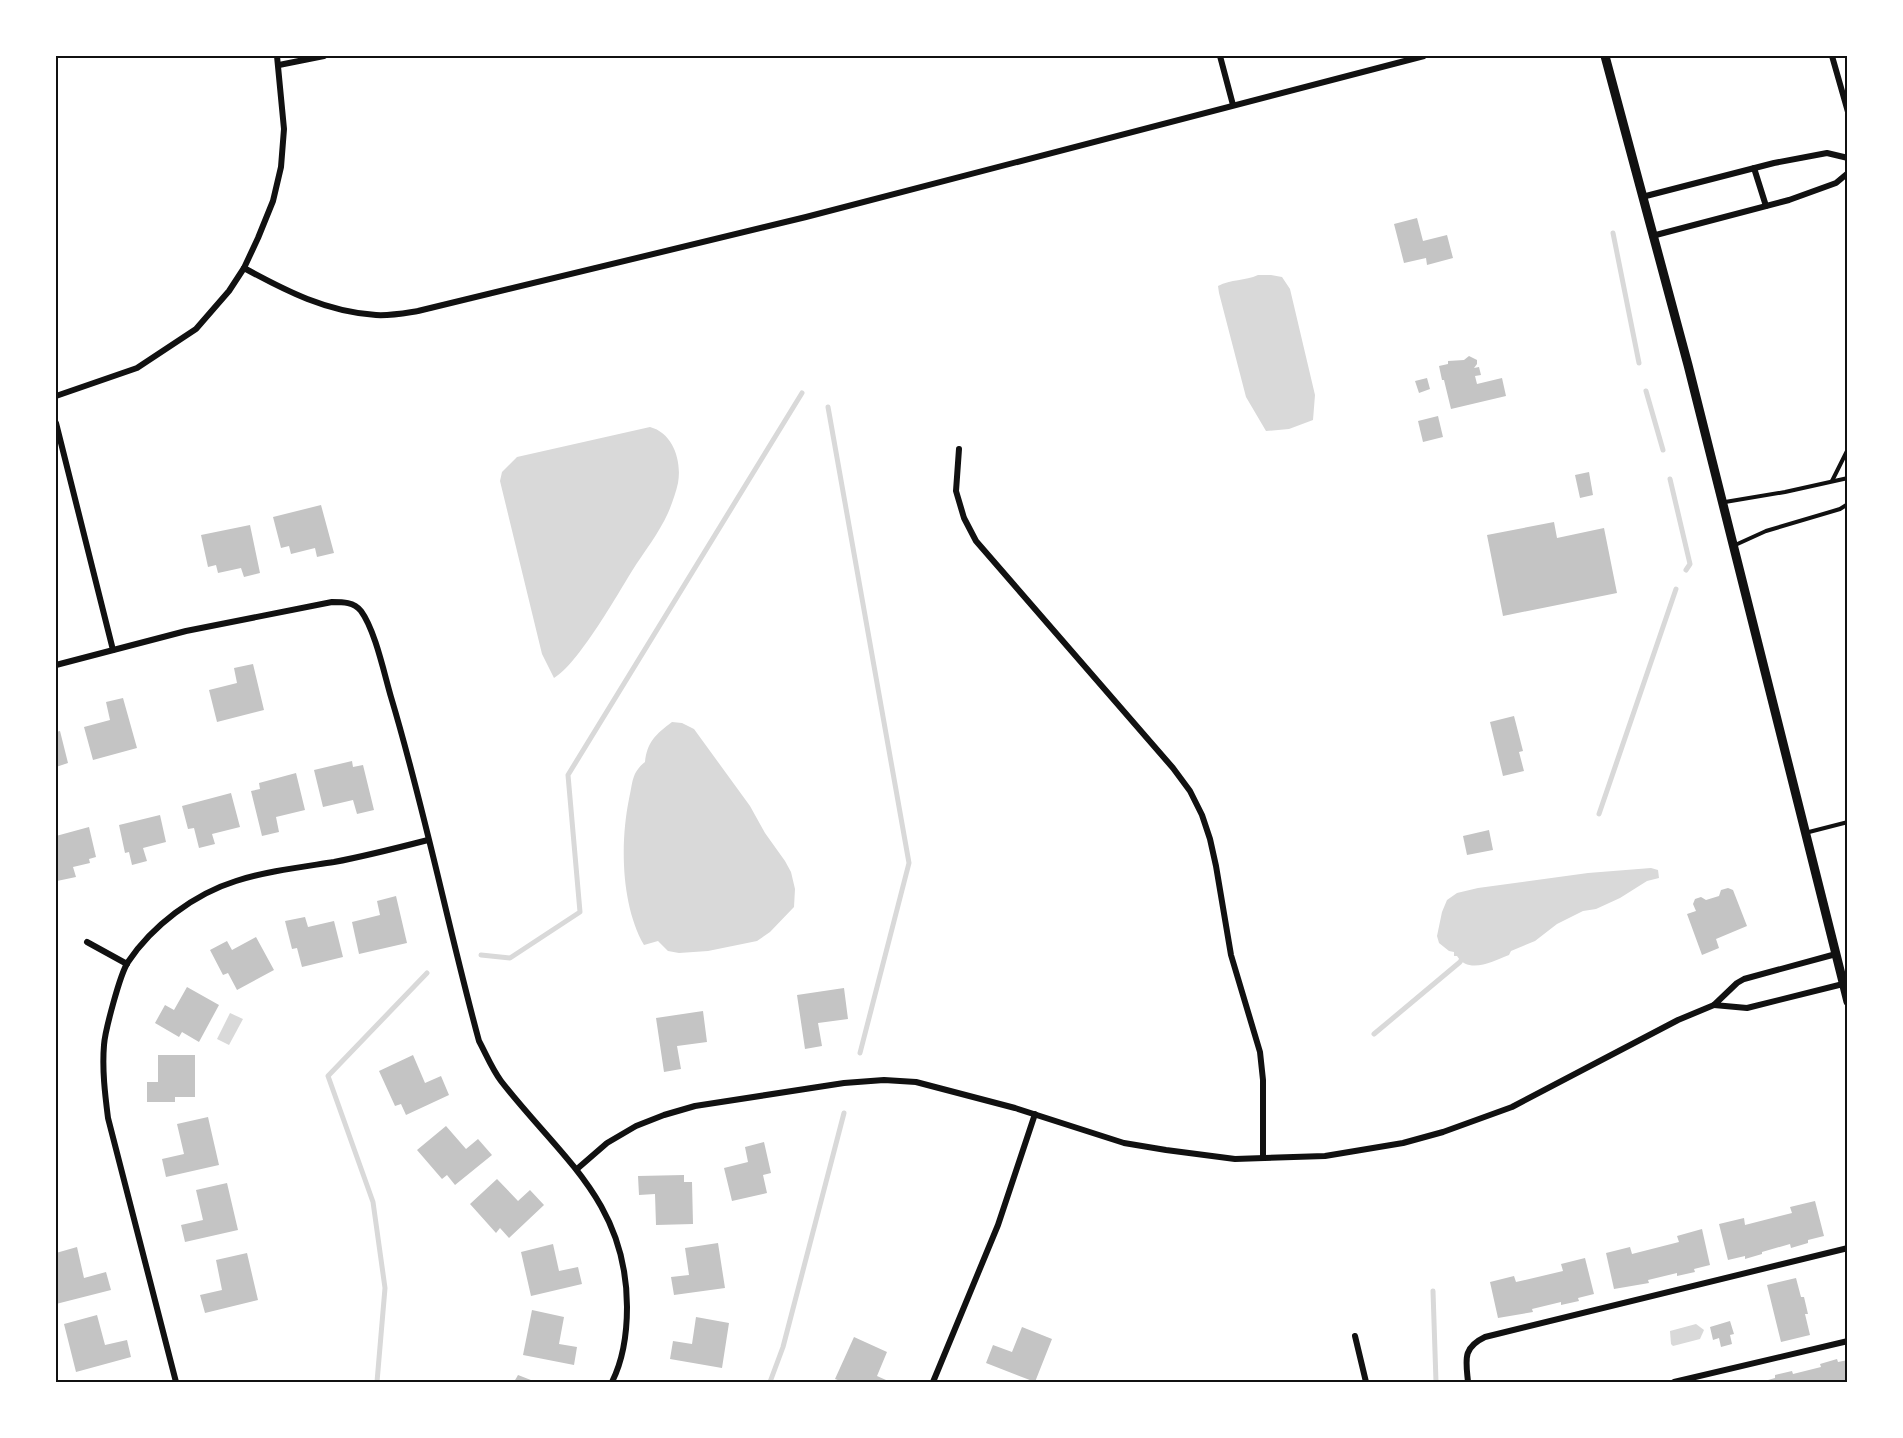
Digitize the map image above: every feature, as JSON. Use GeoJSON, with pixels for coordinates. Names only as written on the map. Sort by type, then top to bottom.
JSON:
{"type":"FeatureCollection","features":[{"type":"Feature","properties":{"kind":"street"},"geometry":{"type":"LineString","coordinates":[[56,396],[137,368],[196,329],[230,291],[244,268],[273,201],[281,167],[284,129],[277,56]]}},
{"type":"Feature","properties":{"kind":"street"},"geometry":{"type":"LineString","coordinates":[[279,65],[324,56]]}},
{"type":"Feature","properties":{"kind":"street"},"geometry":{"type":"LineString","coordinates":[[1220,56],[1233,105]]}},
{"type":"Feature","properties":{"kind":"street"},"geometry":{"type":"LineString","coordinates":[[244,268],[303,299],[337,310],[377,315],[418,311],[806,217],[1424,56]]}},
{"type":"Feature","properties":{"kind":"street"},"geometry":{"type":"LineString","coordinates":[[1605,56],[1688,365],[1848,1002]]}},
{"type":"Feature","properties":{"kind":"street"},"geometry":{"type":"LineString","coordinates":[[1832,56],[1848,112]]}},
{"type":"Feature","properties":{"kind":"street"},"geometry":{"type":"LineString","coordinates":[[1642,197],[1754,168],[1827,153],[1848,158]]}},
{"type":"Feature","properties":{"kind":"street"},"geometry":{"type":"LineString","coordinates":[[1754,168],[1766,206]]}},
{"type":"Feature","properties":{"kind":"street"},"geometry":{"type":"LineString","coordinates":[[1652,236],[1766,206],[1836,183],[1848,173]]}},
{"type":"Feature","properties":{"kind":"street"},"geometry":{"type":"LineString","coordinates":[[56,423],[113,650]]}},
{"type":"Feature","properties":{"kind":"street"},"geometry":{"type":"LineString","coordinates":[[959,449],[956,491],[964,518],[975,541],[1173,768],[1190,791],[1202,815],[1216,866],[1231,955],[1260,1052],[1263,1080],[1263,1158]]}},
{"type":"Feature","properties":{"kind":"street"},"geometry":{"type":"LineString","coordinates":[[56,665],[186,631],[332,602],[356,605],[368,624],[404,738],[478,1041],[500,1079],[577,1169],[613,1227],[622,1256],[627,1288],[627,1322],[623,1350],[612,1383]]}},
{"type":"Feature","properties":{"kind":"street"},"geometry":{"type":"LineString","coordinates":[[176,1383],[108,1118],[103,1082],[104,1043],[114,1002],[127,964],[148,938],[176,913],[208,892],[236,881],[272,872],[368,856],[428,840]]}},
{"type":"Feature","properties":{"kind":"street"},"geometry":{"type":"LineString","coordinates":[[87,942],[127,964]]}},
{"type":"Feature","properties":{"kind":"street"},"geometry":{"type":"LineString","coordinates":[[577,1169],[607,1143],[636,1126],[695,1106],[844,1083],[884,1080],[916,1082],[1035,1114],[1124,1143],[1215,1158],[1325,1156],[1403,1143],[1443,1132],[1512,1107],[1678,1020],[1714,1005],[1744,979],[1836,954]]}},
{"type":"Feature","properties":{"kind":"street"},"geometry":{"type":"LineString","coordinates":[[1714,1005],[1747,1008],[1843,984]]}},
{"type":"Feature","properties":{"kind":"street"},"geometry":{"type":"LineString","coordinates":[[933,1383],[998,1226],[1035,1114]]}},
{"type":"Feature","properties":{"kind":"street"},"geometry":{"type":"LineString","coordinates":[[1468,1383],[1467,1354],[1472,1344],[1485,1337],[1848,1248]]}},
{"type":"Feature","properties":{"kind":"street"},"geometry":{"type":"LineString","coordinates":[[1355,1336],[1366,1383]]}},
{"type":"Feature","properties":{"kind":"street"},"geometry":{"type":"LineString","coordinates":[[1674,1383],[1848,1341]]}},
{"type":"Feature","properties":{"kind":"lane"},"geometry":{"type":"LineString","coordinates":[[1832,482],[1848,449]]}},
{"type":"Feature","properties":{"kind":"lane"},"geometry":{"type":"LineString","coordinates":[[1722,502],[1848,478]]}},
{"type":"Feature","properties":{"kind":"lane"},"geometry":{"type":"LineString","coordinates":[[1733,546],[1766,531],[1840,509],[1848,504]]}},
{"type":"Feature","properties":{"kind":"lane"},"geometry":{"type":"LineString","coordinates":[[1804,833],[1848,822]]}},
{"type":"Feature","properties":{"kind":"shaded area"},"geometry":{"type":"Polygon","coordinates":[[[1258,275],[1282,277],[1290,289],[1315,395],[1313,420],[1289,429],[1266,431],[1246,397],[1219,293],[1218,286],[1258,275]]]}},
{"type":"Feature","properties":{"kind":"shaded area"},"geometry":{"type":"Polygon","coordinates":[[[650,427],[665,435],[677,457],[679,475],[671,506],[660,528],[596,629],[574,659],[554,678],[542,654],[500,481],[502,472],[517,457],[650,427]]]}},
{"type":"Feature","properties":{"kind":"shaded area"},"geometry":{"type":"Polygon","coordinates":[[[672,722],[682,723],[694,729],[750,806],[791,872],[795,889],[794,907],[770,932],[757,941],[708,951],[679,953],[668,951],[658,941],[644,945],[636,929],[624,874],[626,816],[635,774],[645,762],[650,744],[672,722]]]}},
{"type":"Feature","properties":{"kind":"shaded area"},"geometry":{"type":"Polygon","coordinates":[[[1651,868],[1658,870],[1659,878],[1647,881],[1620,898],[1596,909],[1583,911],[1557,924],[1535,941],[1489,963],[1468,965],[1454,956],[1454,952],[1439,943],[1437,936],[1442,912],[1447,900],[1457,893],[1588,873],[1651,868]]]}},
{"type":"Feature","properties":{"kind":"shaded area"},"geometry":{"type":"Polygon","coordinates":[[[230,1013],[243,1019],[229,1045],[217,1039],[230,1013]]]}},
{"type":"Feature","properties":{"kind":"shaded area"},"geometry":{"type":"Polygon","coordinates":[[[1696,1324],[1704,1330],[1700,1339],[1673,1346],[1671,1344],[1670,1331],[1696,1324]]]}},
{"type":"Feature","properties":{"kind":"building"},"geometry":{"type":"Polygon","coordinates":[[[1417,218],[1423,241],[1447,235],[1453,258],[1427,265],[1426,258],[1404,263],[1394,224],[1417,218]]]}},
{"type":"Feature","properties":{"kind":"building"},"geometry":{"type":"Polygon","coordinates":[[[1469,356],[1477,360],[1474,368],[1479,367],[1481,375],[1475,376],[1477,384],[1502,378],[1506,396],[1451,409],[1439,366],[1448,364],[1448,361],[1464,360],[1469,356]]]}},
{"type":"Feature","properties":{"kind":"building"},"geometry":{"type":"Polygon","coordinates":[[[1427,378],[1430,389],[1419,393],[1415,381],[1427,378]]]}},
{"type":"Feature","properties":{"kind":"building"},"geometry":{"type":"Polygon","coordinates":[[[1438,416],[1443,437],[1423,442],[1418,421],[1438,416]]]}},
{"type":"Feature","properties":{"kind":"building"},"geometry":{"type":"Polygon","coordinates":[[[1589,472],[1593,495],[1580,498],[1575,475],[1589,472]]]}},
{"type":"Feature","properties":{"kind":"building"},"geometry":{"type":"Polygon","coordinates":[[[321,505],[334,553],[317,557],[315,548],[291,554],[289,546],[281,548],[273,517],[321,505]]]}},
{"type":"Feature","properties":{"kind":"building"},"geometry":{"type":"Polygon","coordinates":[[[1554,522],[1557,538],[1604,528],[1617,593],[1503,616],[1487,535],[1554,522]]]}},
{"type":"Feature","properties":{"kind":"building"},"geometry":{"type":"Polygon","coordinates":[[[250,525],[260,573],[244,577],[241,568],[218,573],[216,565],[208,567],[201,535],[250,525]]]}},
{"type":"Feature","properties":{"kind":"building"},"geometry":{"type":"Polygon","coordinates":[[[253,664],[264,710],[217,722],[209,690],[237,683],[234,668],[253,664]]]}},
{"type":"Feature","properties":{"kind":"building"},"geometry":{"type":"Polygon","coordinates":[[[123,698],[137,748],[93,760],[84,727],[110,720],[106,702],[123,698]]]}},
{"type":"Feature","properties":{"kind":"building"},"geometry":{"type":"Polygon","coordinates":[[[1514,716],[1523,751],[1519,752],[1524,771],[1503,776],[1490,722],[1514,716]]]}},
{"type":"Feature","properties":{"kind":"building"},"geometry":{"type":"Polygon","coordinates":[[[60,731],[68,763],[56,767],[56,732],[60,731]]]}},
{"type":"Feature","properties":{"kind":"building"},"geometry":{"type":"Polygon","coordinates":[[[352,761],[353,767],[363,765],[374,810],[357,814],[353,800],[323,807],[314,770],[352,761]]]}},
{"type":"Feature","properties":{"kind":"building"},"geometry":{"type":"Polygon","coordinates":[[[296,773],[305,810],[276,817],[279,832],[262,836],[251,791],[260,789],[259,783],[296,773]]]}},
{"type":"Feature","properties":{"kind":"building"},"geometry":{"type":"Polygon","coordinates":[[[231,793],[240,827],[212,834],[215,844],[199,848],[194,828],[188,829],[182,806],[231,793]]]}},
{"type":"Feature","properties":{"kind":"building"},"geometry":{"type":"Polygon","coordinates":[[[160,815],[166,842],[143,848],[147,861],[132,865],[129,852],[125,853],[119,825],[160,815]]]}},
{"type":"Feature","properties":{"kind":"building"},"geometry":{"type":"Polygon","coordinates":[[[89,827],[96,857],[89,859],[90,863],[73,867],[76,877],[57,881],[56,836],[89,827]]]}},
{"type":"Feature","properties":{"kind":"building"},"geometry":{"type":"Polygon","coordinates":[[[1489,830],[1493,850],[1467,855],[1463,836],[1489,830]]]}},
{"type":"Feature","properties":{"kind":"building"},"geometry":{"type":"Polygon","coordinates":[[[1728,888],[1733,890],[1747,926],[1716,939],[1719,948],[1702,955],[1687,914],[1696,911],[1693,904],[1695,899],[1701,897],[1706,900],[1719,896],[1721,890],[1728,888]]]}},
{"type":"Feature","properties":{"kind":"building"},"geometry":{"type":"Polygon","coordinates":[[[396,896],[407,943],[359,954],[352,922],[380,915],[377,901],[396,896]]]}},
{"type":"Feature","properties":{"kind":"building"},"geometry":{"type":"Polygon","coordinates":[[[305,917],[308,927],[334,921],[343,957],[302,967],[297,948],[292,949],[285,921],[305,917]]]}},
{"type":"Feature","properties":{"kind":"building"},"geometry":{"type":"Polygon","coordinates":[[[256,937],[274,970],[237,990],[228,973],[223,975],[210,950],[227,941],[232,950],[256,937]]]}},
{"type":"Feature","properties":{"kind":"building"},"geometry":{"type":"Polygon","coordinates":[[[187,987],[219,1005],[199,1042],[182,1032],[179,1037],[155,1023],[165,1005],[174,1010],[187,987]]]}},
{"type":"Feature","properties":{"kind":"building"},"geometry":{"type":"Polygon","coordinates":[[[844,988],[848,1019],[818,1023],[822,1046],[805,1049],[797,995],[844,988]]]}},
{"type":"Feature","properties":{"kind":"building"},"geometry":{"type":"Polygon","coordinates":[[[703,1011],[707,1042],[677,1046],[681,1069],[664,1072],[656,1018],[703,1011]]]}},
{"type":"Feature","properties":{"kind":"building"},"geometry":{"type":"Polygon","coordinates":[[[158,1055],[195,1055],[195,1097],[175,1097],[175,1102],[147,1102],[147,1082],[158,1082],[158,1055]]]}},
{"type":"Feature","properties":{"kind":"building"},"geometry":{"type":"Polygon","coordinates":[[[413,1055],[425,1083],[441,1076],[449,1095],[406,1115],[401,1104],[395,1106],[379,1071],[413,1055]]]}},
{"type":"Feature","properties":{"kind":"building"},"geometry":{"type":"Polygon","coordinates":[[[208,1117],[219,1165],[166,1177],[162,1159],[184,1154],[177,1124],[208,1117]]]}},
{"type":"Feature","properties":{"kind":"building"},"geometry":{"type":"Polygon","coordinates":[[[446,1126],[466,1149],[478,1139],[492,1155],[455,1185],[447,1175],[442,1179],[417,1150],[446,1126]]]}},
{"type":"Feature","properties":{"kind":"building"},"geometry":{"type":"Polygon","coordinates":[[[764,1142],[771,1173],[763,1175],[767,1193],[732,1201],[724,1168],[748,1162],[745,1147],[764,1142]]]}},
{"type":"Feature","properties":{"kind":"building"},"geometry":{"type":"Polygon","coordinates":[[[684,1175],[684,1182],[692,1182],[693,1224],[656,1225],[655,1194],[639,1195],[638,1176],[684,1175]]]}},
{"type":"Feature","properties":{"kind":"building"},"geometry":{"type":"Polygon","coordinates":[[[497,1179],[518,1201],[530,1190],[544,1205],[509,1238],[500,1228],[496,1233],[470,1204],[497,1179]]]}},
{"type":"Feature","properties":{"kind":"building"},"geometry":{"type":"Polygon","coordinates":[[[227,1183],[238,1230],[185,1242],[181,1225],[203,1220],[196,1190],[227,1183]]]}},
{"type":"Feature","properties":{"kind":"building"},"geometry":{"type":"Polygon","coordinates":[[[1815,1201],[1824,1236],[1791,1248],[1790,1244],[1745,1259],[1745,1256],[1728,1260],[1719,1224],[1744,1218],[1745,1225],[1792,1213],[1790,1207],[1815,1201]]]}},
{"type":"Feature","properties":{"kind":"building"},"geometry":{"type":"Polygon","coordinates":[[[1702,1229],[1710,1265],[1694,1269],[1695,1272],[1677,1276],[1677,1273],[1648,1280],[1649,1283],[1614,1289],[1606,1253],[1630,1247],[1632,1254],[1679,1242],[1677,1236],[1702,1229]]]}},
{"type":"Feature","properties":{"kind":"building"},"geometry":{"type":"Polygon","coordinates":[[[718,1243],[725,1288],[674,1295],[671,1277],[689,1275],[685,1248],[718,1243]]]}},
{"type":"Feature","properties":{"kind":"building"},"geometry":{"type":"Polygon","coordinates":[[[553,1244],[559,1271],[578,1267],[582,1284],[531,1296],[521,1252],[553,1244]]]}},
{"type":"Feature","properties":{"kind":"building"},"geometry":{"type":"Polygon","coordinates":[[[77,1247],[84,1278],[106,1272],[111,1290],[56,1304],[56,1253],[77,1247]]]}},
{"type":"Feature","properties":{"kind":"building"},"geometry":{"type":"Polygon","coordinates":[[[247,1253],[258,1300],[205,1313],[200,1295],[222,1290],[216,1260],[247,1253]]]}},
{"type":"Feature","properties":{"kind":"building"},"geometry":{"type":"Polygon","coordinates":[[[1585,1258],[1594,1294],[1578,1298],[1579,1301],[1561,1305],[1561,1302],[1532,1309],[1533,1312],[1498,1318],[1490,1282],[1514,1276],[1516,1282],[1563,1271],[1561,1264],[1585,1258]]]}},
{"type":"Feature","properties":{"kind":"building"},"geometry":{"type":"Polygon","coordinates":[[[1796,1278],[1801,1297],[1804,1297],[1810,1335],[1781,1342],[1767,1285],[1796,1278]]]}},
{"type":"Feature","properties":{"kind":"building"},"geometry":{"type":"Polygon","coordinates":[[[532,1310],[564,1317],[559,1344],[577,1347],[574,1365],[523,1355],[532,1310]]]}},
{"type":"Feature","properties":{"kind":"building"},"geometry":{"type":"Polygon","coordinates":[[[97,1315],[105,1345],[127,1340],[131,1357],[76,1372],[64,1324],[97,1315]]]}},
{"type":"Feature","properties":{"kind":"building"},"geometry":{"type":"Polygon","coordinates":[[[696,1317],[729,1323],[722,1368],[670,1359],[673,1341],[692,1344],[696,1317]]]}},
{"type":"Feature","properties":{"kind":"building"},"geometry":{"type":"Polygon","coordinates":[[[1730,1321],[1734,1334],[1730,1335],[1732,1344],[1721,1347],[1719,1338],[1713,1340],[1710,1327],[1730,1321]]]}},
{"type":"Feature","properties":{"kind":"building"},"geometry":{"type":"Polygon","coordinates":[[[1022,1327],[1052,1339],[1035,1382],[986,1363],[993,1345],[1012,1352],[1022,1327]]]}},
{"type":"Feature","properties":{"kind":"building"},"geometry":{"type":"Polygon","coordinates":[[[854,1337],[887,1352],[877,1376],[886,1380],[885,1382],[843,1382],[835,1379],[854,1337]]]}},
{"type":"Feature","properties":{"kind":"building"},"geometry":{"type":"Polygon","coordinates":[[[1837,1359],[1838,1362],[1848,1360],[1848,1382],[1761,1382],[1775,1378],[1775,1375],[1792,1371],[1793,1374],[1821,1367],[1820,1364],[1837,1359]]]}},
{"type":"Feature","properties":{"kind":"building"},"geometry":{"type":"Polygon","coordinates":[[[518,1375],[536,1382],[514,1382],[518,1375]]]}},
{"type":"Feature","properties":{"kind":"waterway"},"geometry":{"type":"LineString","coordinates":[[1613,233],[1639,363]]}},
{"type":"Feature","properties":{"kind":"waterway"},"geometry":{"type":"LineString","coordinates":[[1646,391],[1663,450]]}},
{"type":"Feature","properties":{"kind":"waterway"},"geometry":{"type":"LineString","coordinates":[[481,955],[510,958],[580,912],[568,775],[802,393]]}},
{"type":"Feature","properties":{"kind":"waterway"},"geometry":{"type":"LineString","coordinates":[[828,407],[909,863],[860,1053]]}},
{"type":"Feature","properties":{"kind":"waterway"},"geometry":{"type":"LineString","coordinates":[[1670,479],[1690,564],[1686,570]]}},
{"type":"Feature","properties":{"kind":"waterway"},"geometry":{"type":"LineString","coordinates":[[1599,814],[1676,589]]}},
{"type":"Feature","properties":{"kind":"waterway"},"geometry":{"type":"LineString","coordinates":[[1374,1034],[1460,962],[1463,957]]}},
{"type":"Feature","properties":{"kind":"waterway"},"geometry":{"type":"LineString","coordinates":[[377,1382],[385,1288],[373,1202],[328,1076],[427,973]]}},
{"type":"Feature","properties":{"kind":"waterway"},"geometry":{"type":"LineString","coordinates":[[770,1382],[783,1347],[844,1113]]}},
{"type":"Feature","properties":{"kind":"waterway"},"geometry":{"type":"LineString","coordinates":[[1433,1291],[1436,1382]]}}]}
